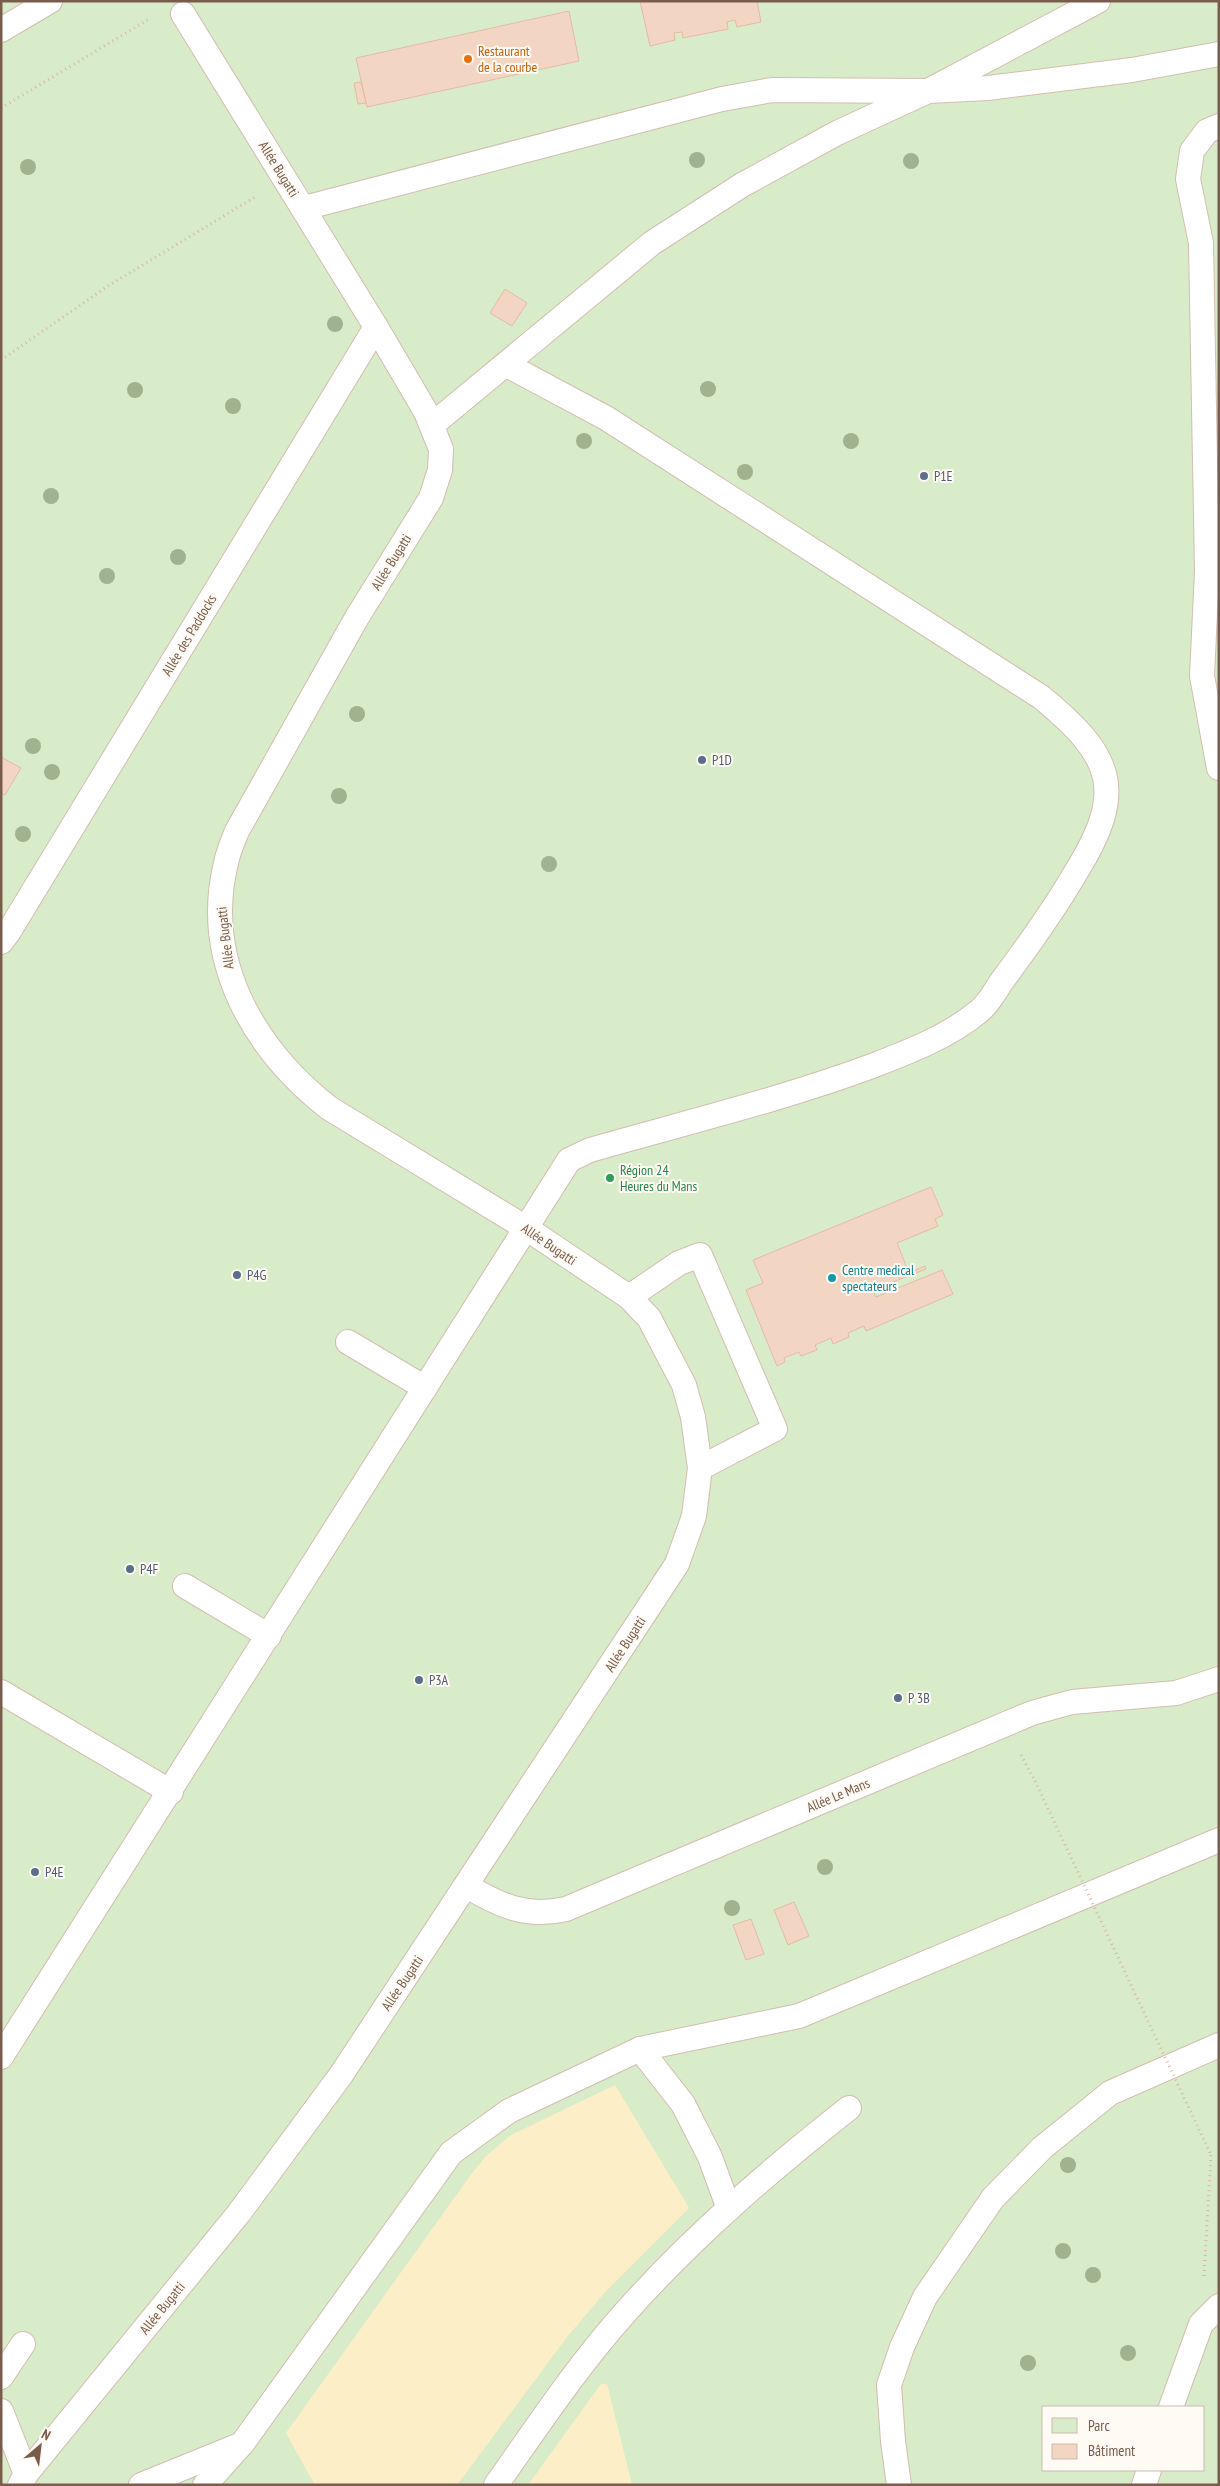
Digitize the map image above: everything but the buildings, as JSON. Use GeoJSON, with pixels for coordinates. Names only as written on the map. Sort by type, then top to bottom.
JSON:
{"type":"FeatureCollection","features":[{"type":"Feature","properties":{"kind":"lane"},"geometry":{"type":"LineString","coordinates":[[1,30],[50,1]]}},
{"type":"Feature","properties":{"kind":"lane"},"geometry":{"type":"LineString","coordinates":[[432,425],[507,365],[652,243],[742,185],[837,133],[928,91],[1098,1]]}},
{"type":"Feature","properties":{"kind":"lane","name":"Allée Bugatti"},"geometry":{"type":"LineString","coordinates":[[23,2479],[239,2213],[340,2074],[467,1886],[677,1564],[694,1516],[700,1468],[694,1417],[684,1385],[648,1318],[629,1297],[526,1228],[329,1108],[303,1088],[276,1057],[248,1019],[229,978],[222,937],[220,906],[226,863],[237,831],[346,636],[431,498],[440,470],[441,449],[432,425],[376,327],[183,14]]}},
{"type":"Feature","properties":{"kind":"lane"},"geometry":{"type":"LineString","coordinates":[[304,208],[722,99],[772,90],[928,91],[988,88],[1132,70],[1219,54]]}},
{"type":"Feature","properties":{"kind":"lane"},"geometry":{"type":"LineString","coordinates":[[1219,126],[1207,131],[1192,151],[1188,179],[1200,243],[1207,571],[1202,676],[1219,768]]}},
{"type":"Feature","properties":{"kind":"lane","name":"Allée des Paddocks"},"geometry":{"type":"LineString","coordinates":[[1,942],[376,327]]}},
{"type":"Feature","properties":{"kind":"lane"},"geometry":{"type":"LineString","coordinates":[[1,2057],[569,1160],[590,1150],[827,1083],[904,1054],[980,1012],[1058,902],[1099,833],[1107,801],[1104,773],[1092,746],[1072,722],[1041,697],[606,418],[507,365]]}},
{"type":"Feature","properties":{"kind":"lane"},"geometry":{"type":"LineString","coordinates":[[629,1297],[679,1263],[700,1255],[775,1430],[700,1468]]}},
{"type":"Feature","properties":{"kind":"lane"},"geometry":{"type":"LineString","coordinates":[[348,1342],[425,1388]]}},
{"type":"Feature","properties":{"kind":"lane"},"geometry":{"type":"LineString","coordinates":[[185,1586],[269,1636]]}},
{"type":"Feature","properties":{"kind":"lane","name":"Allée Le Mans"},"geometry":{"type":"LineString","coordinates":[[467,1886],[488,1899],[523,1912],[547,1914],[566,1909],[1032,1713],[1072,1702],[1176,1693],[1219,1679]]}},
{"type":"Feature","properties":{"kind":"lane"},"geometry":{"type":"LineString","coordinates":[[1,1692],[170,1792]]}},
{"type":"Feature","properties":{"kind":"lane"},"geometry":{"type":"LineString","coordinates":[[205,2485],[242,2444],[451,2153],[509,2111],[640,2049],[799,2016],[1219,1840]]}},
{"type":"Feature","properties":{"kind":"lane"},"geometry":{"type":"LineString","coordinates":[[899,2485],[893,2441],[889,2385],[902,2347],[925,2297],[993,2198],[1042,2148],[1110,2093],[1219,2045]]}},
{"type":"Feature","properties":{"kind":"lane"},"geometry":{"type":"LineString","coordinates":[[640,2049],[683,2104],[710,2157],[729,2209]]}},
{"type":"Feature","properties":{"kind":"lane"},"geometry":{"type":"LineString","coordinates":[[496,2485],[576,2372],[654,2282],[729,2209],[796,2149],[848,2108]]}},
{"type":"Feature","properties":{"kind":"lane"},"geometry":{"type":"LineString","coordinates":[[1171,2406],[1200,2324],[1219,2306]]}},
{"type":"Feature","properties":{"kind":"lane"},"geometry":{"type":"LineString","coordinates":[[1,2377],[23,2344]]}},
{"type":"Feature","properties":{"kind":"lane"},"geometry":{"type":"LineString","coordinates":[[1,2411],[23,2479]]}},
{"type":"Feature","properties":{"kind":"lane"},"geometry":{"type":"LineString","coordinates":[[141,2485],[242,2444]]}},
{"type":"Feature","properties":{"kind":"lane"},"geometry":{"type":"LineString","coordinates":[[1144,2485],[1149,2471]]}},
{"type":"Feature","properties":{"kind":"path"},"geometry":{"type":"LineString","coordinates":[[1,108],[154,16]]}},
{"type":"Feature","properties":{"kind":"path"},"geometry":{"type":"LineString","coordinates":[[1,360],[108,286],[260,194]]}},
{"type":"Feature","properties":{"kind":"path"},"geometry":{"type":"LineString","coordinates":[[1035,1781],[1211,2154],[1200,2324]]}},
{"type":"Feature","properties":{"kind":"green space","name":"Région 24 Heures du Mans"},"geometry":{"type":"Polygon","coordinates":[[[1,1],[1219,1],[1219,2485],[1,2485],[1,1]]]}},
{"type":"Feature","properties":{"kind":"sand"},"geometry":{"type":"Polygon","coordinates":[[[615,2085],[689,2208],[606,2291],[567,2337],[457,2485],[315,2485],[286,2433],[470,2176],[485,2157],[511,2135],[615,2085]]]}},
{"type":"Feature","properties":{"kind":"sand"},"geometry":{"type":"Polygon","coordinates":[[[601,2384],[607,2384],[632,2485],[528,2485],[601,2384]]]}},
{"type":"Feature","properties":{"kind":"place","name":"Restaurant de la courbe"},"geometry":{"type":"Point","coordinates":[468,59]}},
{"type":"Feature","properties":{"kind":"place","name":"P1E"},"geometry":{"type":"Point","coordinates":[924,476]}},
{"type":"Feature","properties":{"kind":"place","name":"P1D"},"geometry":{"type":"Point","coordinates":[702,760]}},
{"type":"Feature","properties":{"kind":"place","name":"Région 24 Heures du Mans"},"geometry":{"type":"Point","coordinates":[610,1178]}},
{"type":"Feature","properties":{"kind":"place","name":"P4G"},"geometry":{"type":"Point","coordinates":[237,1275]}},
{"type":"Feature","properties":{"kind":"place","name":"Centre medical spectateurs"},"geometry":{"type":"Point","coordinates":[832,1278]}},
{"type":"Feature","properties":{"kind":"place","name":"P4F"},"geometry":{"type":"Point","coordinates":[130,1569]}},
{"type":"Feature","properties":{"kind":"place","name":"P3A"},"geometry":{"type":"Point","coordinates":[419,1680]}},
{"type":"Feature","properties":{"kind":"place","name":"P 3B"},"geometry":{"type":"Point","coordinates":[898,1698]}},
{"type":"Feature","properties":{"kind":"place","name":"P4E"},"geometry":{"type":"Point","coordinates":[35,1872]}}]}
